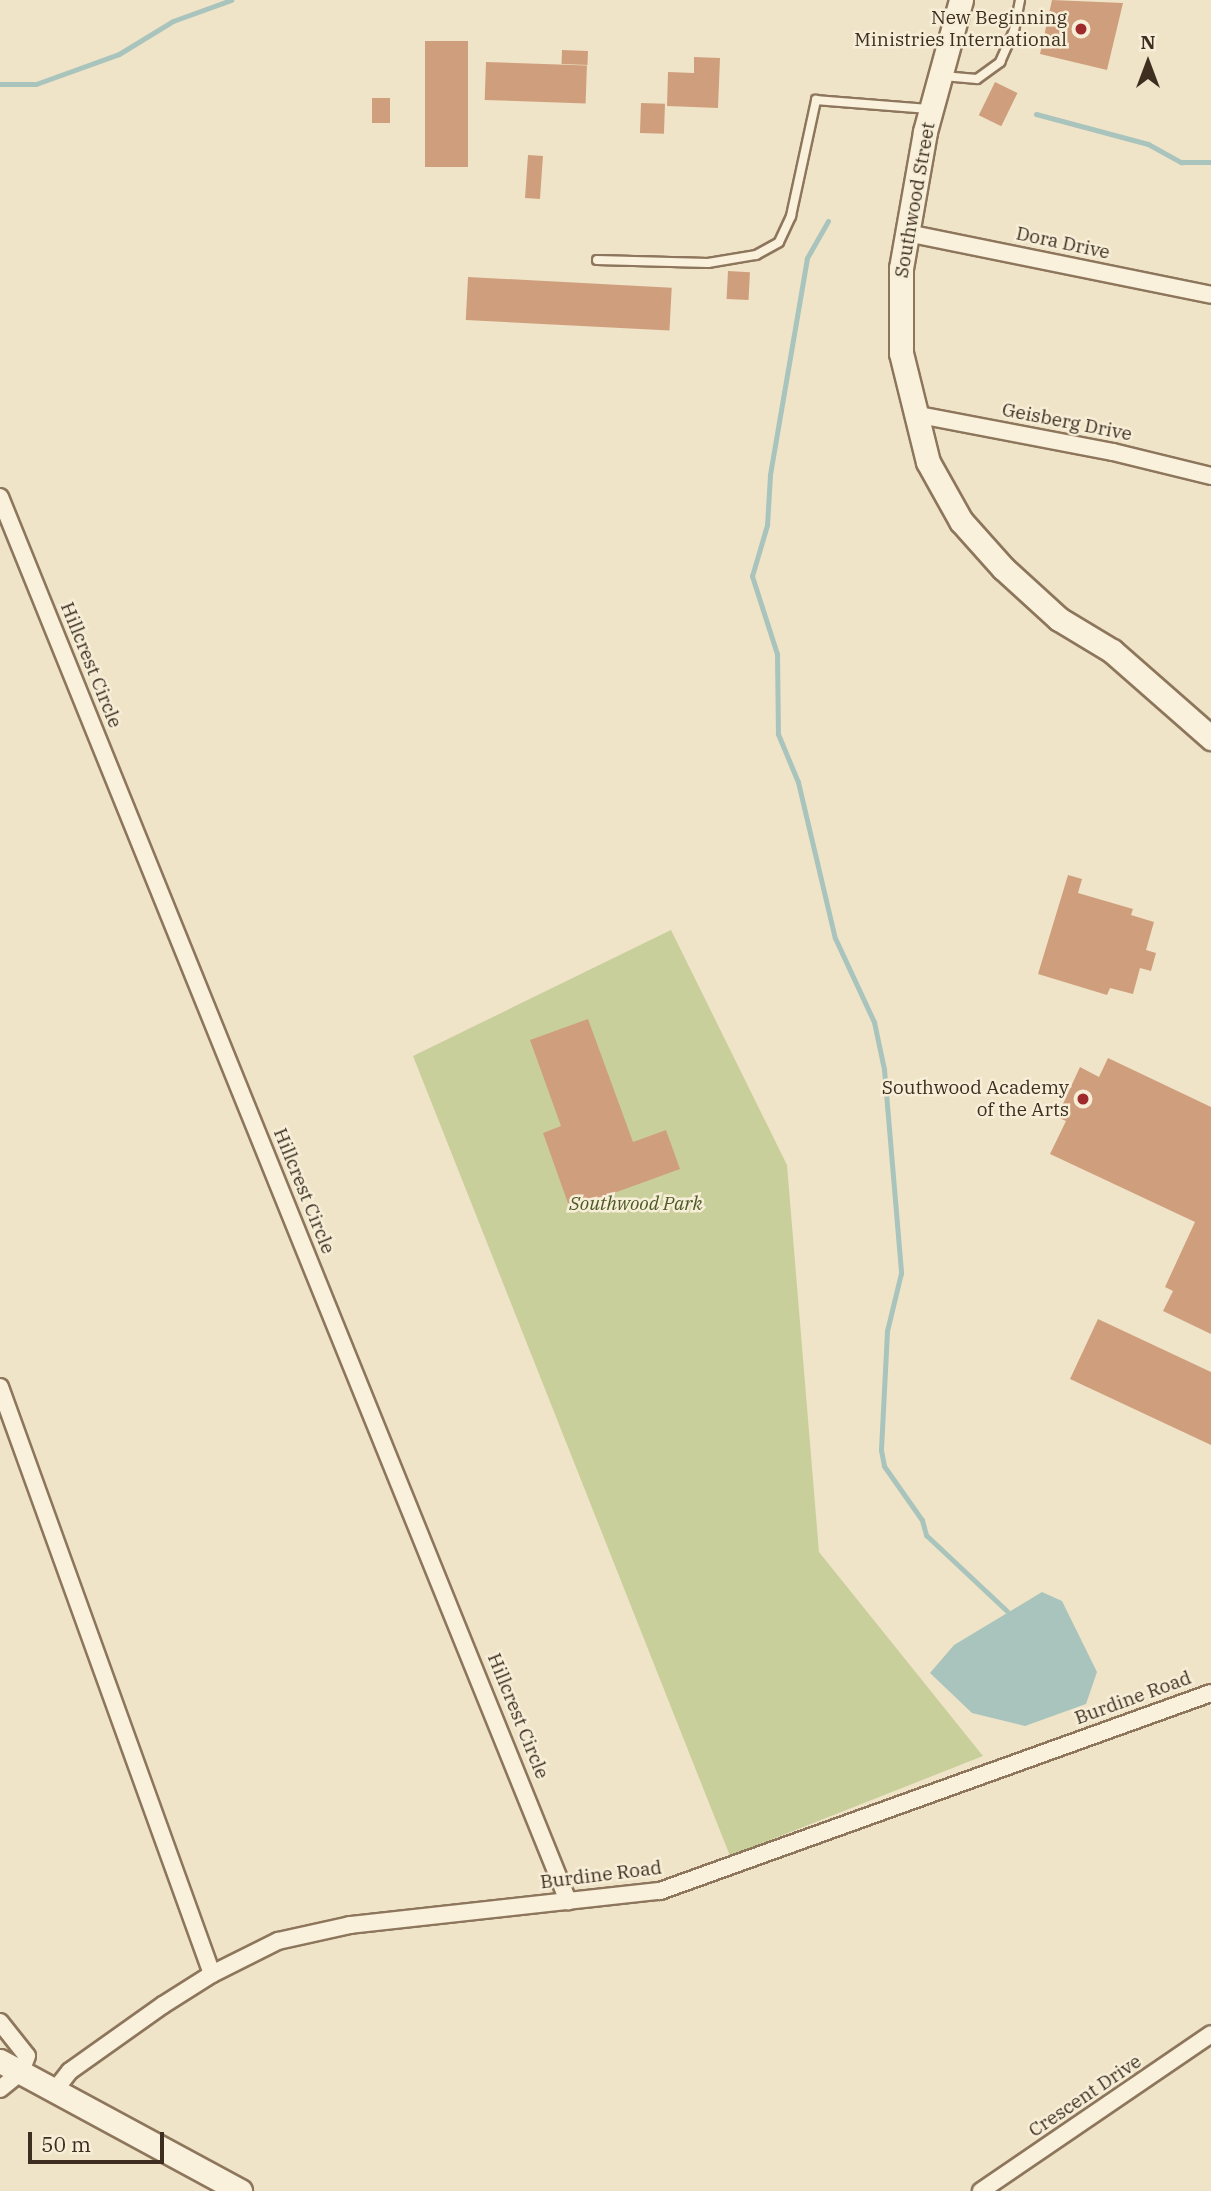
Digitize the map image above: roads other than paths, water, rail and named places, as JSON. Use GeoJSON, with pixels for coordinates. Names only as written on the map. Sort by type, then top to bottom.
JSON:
{"type":"FeatureCollection","features":[{"type":"Feature","properties":{"kind":"street","name":"Southwood Street"},"geometry":{"type":"LineString","coordinates":[[961,0],[931,109],[901,268],[901,353],[928,462],[961,521],[1003,568],[1059,619],[1112,651],[1211,738]]}},
{"type":"Feature","properties":{"kind":"street","name":"Dora Drive"},"geometry":{"type":"LineString","coordinates":[[907,233],[1211,295]]}},
{"type":"Feature","properties":{"kind":"street","name":"Geisberg Drive"},"geometry":{"type":"LineString","coordinates":[[914,414],[1113,452],[1211,476]]}},
{"type":"Feature","properties":{"kind":"street","name":"Hillcrest Circle"},"geometry":{"type":"LineString","coordinates":[[0,497],[568,1901]]}},
{"type":"Feature","properties":{"kind":"street"},"geometry":{"type":"LineString","coordinates":[[0,1387],[212,1974]]}},
{"type":"Feature","properties":{"kind":"street","name":"Burdine Road"},"geometry":{"type":"LineString","coordinates":[[55,2090],[70,2071],[212,1974],[278,1941],[323,1930],[660,1891],[713,1875],[1211,1693]]}},
{"type":"Feature","properties":{"kind":"street"},"geometry":{"type":"LineString","coordinates":[[0,2022],[27,2056],[21,2072],[0,2089]]}},
{"type":"Feature","properties":{"kind":"street","name":"Crescent Drive"},"geometry":{"type":"LineString","coordinates":[[981,2191],[1211,2034]]}},
{"type":"Feature","properties":{"kind":"street"},"geometry":{"type":"LineString","coordinates":[[0,2061],[240,2191]]}},
{"type":"Feature","properties":{"kind":"lane"},"geometry":{"type":"LineString","coordinates":[[940,76],[977,79],[1000,62],[1014,31],[1020,0]]}},
{"type":"Feature","properties":{"kind":"lane"},"geometry":{"type":"LineString","coordinates":[[597,260],[708,263],[756,255],[779,242],[791,216],[816,100],[931,109]]}},
{"type":"Feature","properties":{"kind":"water"},"geometry":{"type":"Polygon","coordinates":[[[1042,1592],[1062,1601],[1097,1672],[1086,1704],[1025,1726],[972,1713],[930,1673],[954,1645],[1042,1592]]]}},
{"type":"Feature","properties":{"kind":"waterway"},"geometry":{"type":"LineString","coordinates":[[0,84],[36,84],[119,54],[173,21],[231,0]]}},
{"type":"Feature","properties":{"kind":"waterway"},"geometry":{"type":"LineString","coordinates":[[1036,114],[1148,144],[1181,162],[1211,162]]}},
{"type":"Feature","properties":{"kind":"waterway"},"geometry":{"type":"LineString","coordinates":[[828,221],[807,258],[770,475],[767,525],[752,576],[777,654],[778,734],[798,782],[835,938],[874,1022],[884,1069],[901,1273],[887,1331],[881,1450],[884,1466],[922,1520],[926,1535],[1007,1611]]}},
{"type":"Feature","properties":{"kind":"place","name":"New Beginning Ministries International"},"geometry":{"type":"Point","coordinates":[1081,29]}},
{"type":"Feature","properties":{"kind":"place","name":"Southwood Academy of the Arts"},"geometry":{"type":"Point","coordinates":[1083,1099]}},
{"type":"Feature","properties":{"kind":"park label","name":"Southwood Park"},"geometry":{"type":"Point","coordinates":[636,1204]}}]}
